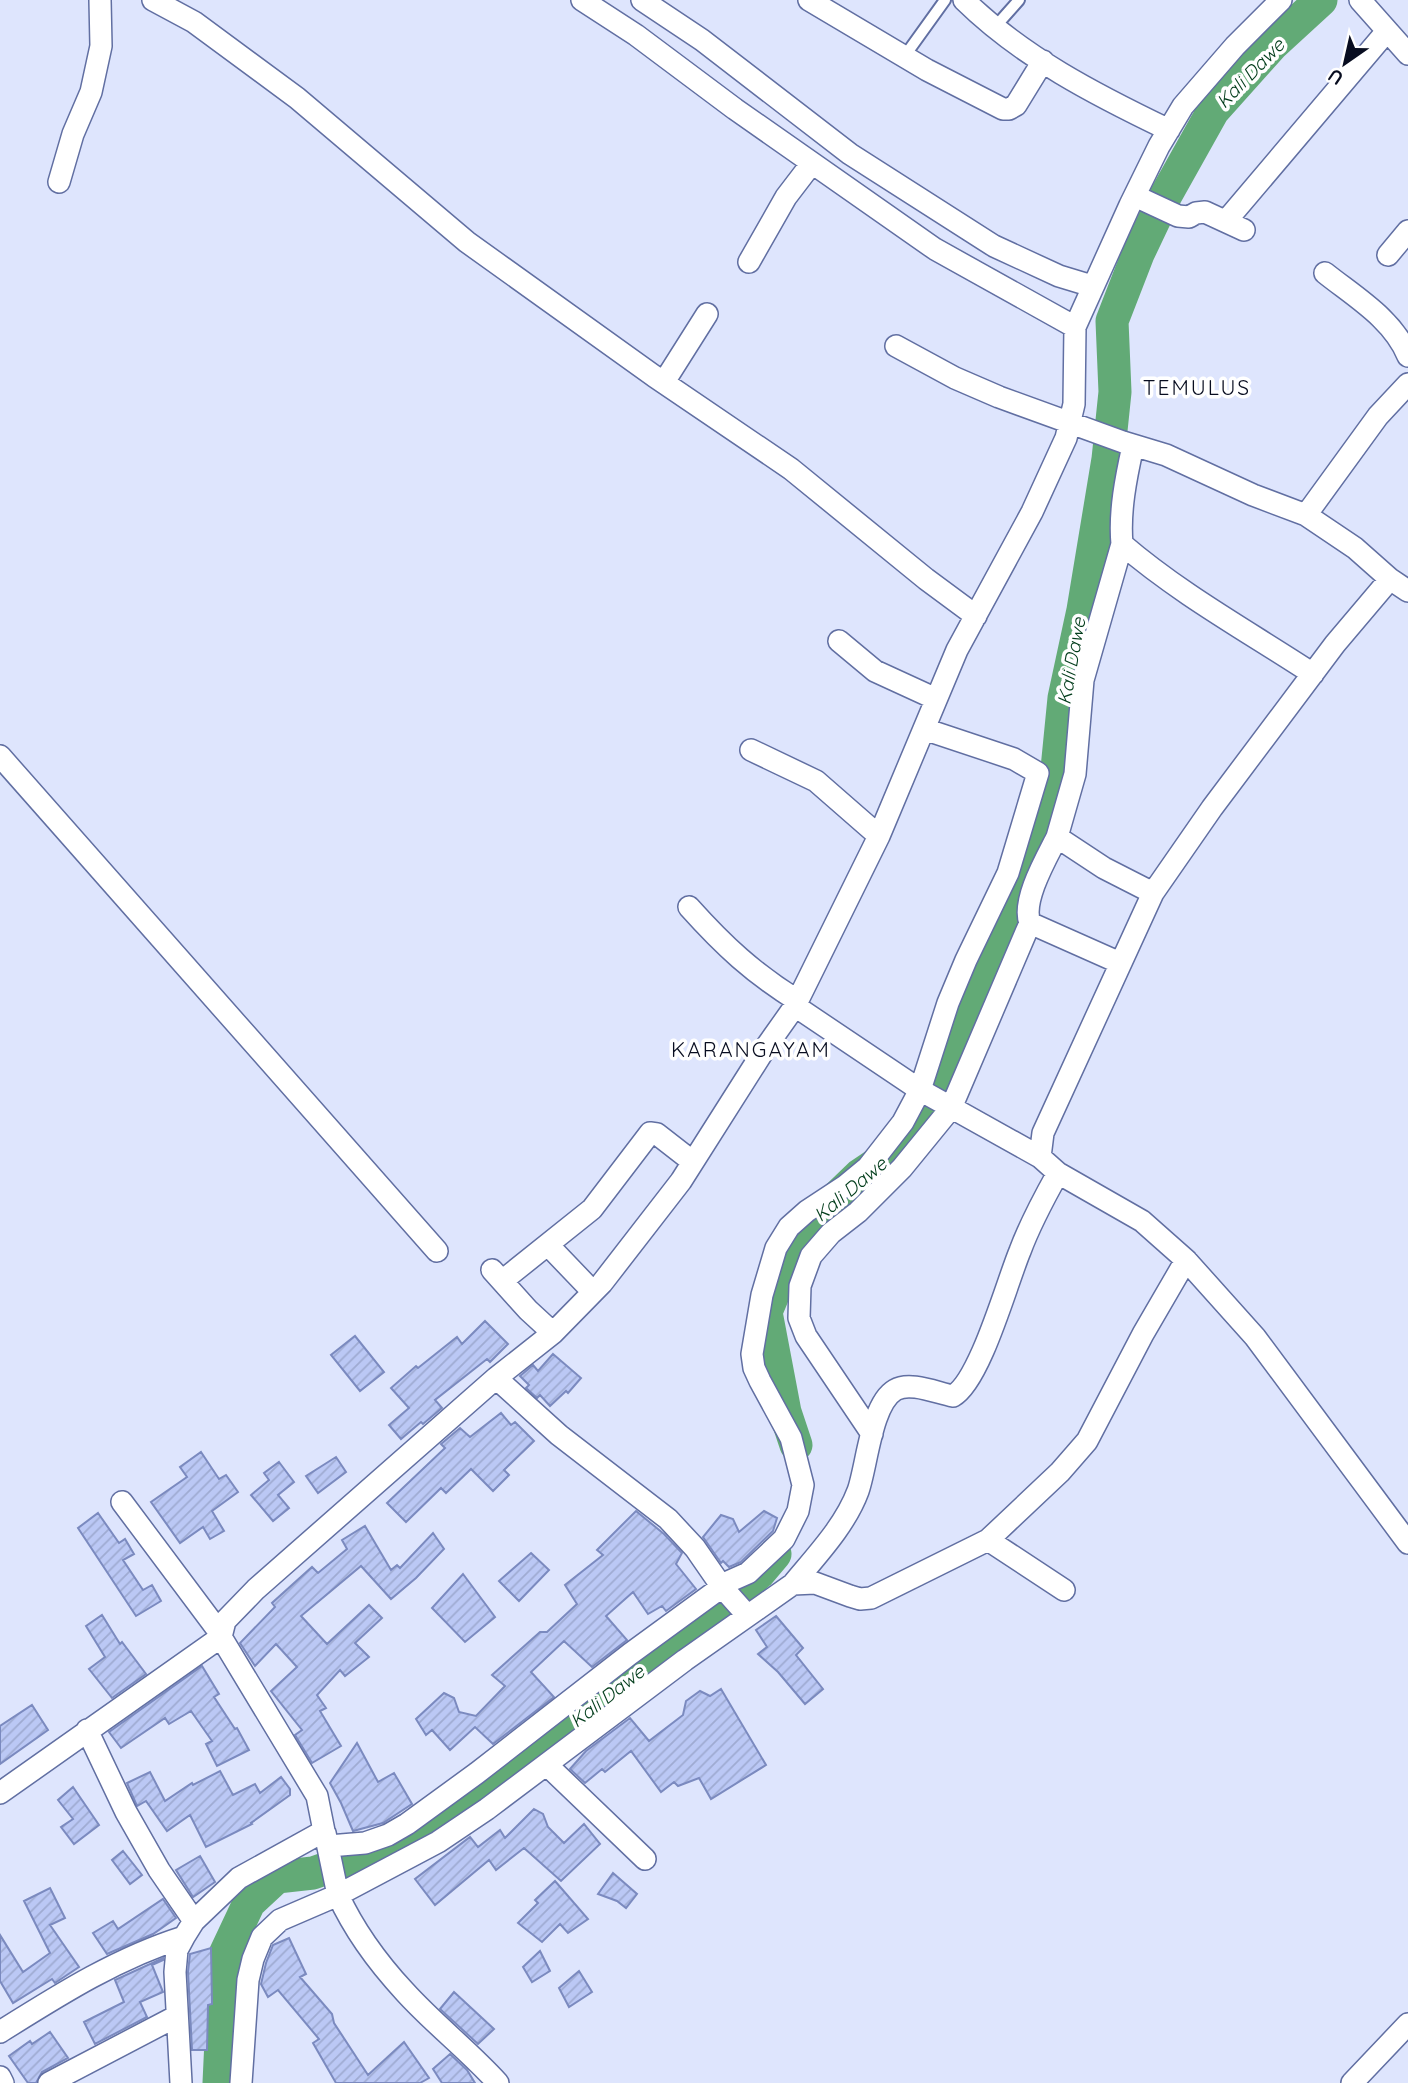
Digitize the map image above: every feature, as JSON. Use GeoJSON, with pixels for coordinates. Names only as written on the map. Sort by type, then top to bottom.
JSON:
{"type":"FeatureCollection","features":[{"type":"Feature","properties":{"kind":"street"},"geometry":{"type":"LineString","coordinates":[[59,182],[73,134],[91,92],[101,46],[100,0]]}},
{"type":"Feature","properties":{"kind":"street"},"geometry":{"type":"LineString","coordinates":[[153,0],[194,22],[297,98],[467,242],[791,469],[926,579],[976,616]]}},
{"type":"Feature","properties":{"kind":"street"},"geometry":{"type":"LineString","coordinates":[[582,0],[636,35],[735,109],[935,249],[1075,327]]}},
{"type":"Feature","properties":{"kind":"street"},"geometry":{"type":"LineString","coordinates":[[642,0],[702,40],[850,154],[994,246],[1059,276],[1091,286]]}},
{"type":"Feature","properties":{"kind":"street"},"geometry":{"type":"LineString","coordinates":[[809,0],[904,57],[990,103],[1009,109],[1018,102],[1042,61]]}},
{"type":"Feature","properties":{"kind":"street"},"geometry":{"type":"LineString","coordinates":[[964,0],[995,27],[1042,61],[1111,102],[1169,130]]}},
{"type":"Feature","properties":{"kind":"street"},"geometry":{"type":"LineString","coordinates":[[0,1793],[220,1635],[234,1610],[256,1589],[496,1378],[553,1333],[593,1292],[681,1181],[796,1004],[880,836],[957,650],[1079,426],[1074,404],[1075,327],[1091,286],[1152,204],[1169,130],[1183,106],[1235,46],[1281,0]]}},
{"type":"Feature","properties":{"kind":"street"},"geometry":{"type":"LineString","coordinates":[[1363,1],[1408,54]]}},
{"type":"Feature","properties":{"kind":"street"},"geometry":{"type":"LineString","coordinates":[[1152,204],[1178,216],[1189,217],[1205,212],[1235,226],[1387,31]]}},
{"type":"Feature","properties":{"kind":"street"},"geometry":{"type":"LineString","coordinates":[[749,262],[786,197],[812,163]]}},
{"type":"Feature","properties":{"kind":"street"},"geometry":{"type":"LineString","coordinates":[[1388,256],[1408,231]]}},
{"type":"Feature","properties":{"kind":"street"},"geometry":{"type":"LineString","coordinates":[[1325,272],[1390,325],[1402,341],[1408,356]]}},
{"type":"Feature","properties":{"kind":"street"},"geometry":{"type":"LineString","coordinates":[[664,382],[707,314]]}},
{"type":"Feature","properties":{"kind":"street"},"geometry":{"type":"LineString","coordinates":[[896,346],[955,379],[1128,444],[1166,455],[1254,495],[1306,515],[1355,548],[1399,585],[1335,644],[1212,808],[1153,893],[1043,1133],[1041,1157]]}},
{"type":"Feature","properties":{"kind":"street"},"geometry":{"type":"LineString","coordinates":[[1306,515],[1378,416],[1408,384]]}},
{"type":"Feature","properties":{"kind":"street"},"geometry":{"type":"LineString","coordinates":[[872,1434],[806,1336],[799,1318],[800,1286],[811,1256],[831,1233],[859,1212],[902,1168],[1030,923],[1028,909],[1038,877],[1057,837],[1075,774],[1083,680],[1122,544],[1128,444]]}},
{"type":"Feature","properties":{"kind":"street"},"geometry":{"type":"LineString","coordinates":[[1122,544],[1198,599],[1313,674]]}},
{"type":"Feature","properties":{"kind":"street"},"geometry":{"type":"LineString","coordinates":[[839,641],[875,671],[936,699]]}},
{"type":"Feature","properties":{"kind":"street"},"geometry":{"type":"LineString","coordinates":[[924,729],[1014,759],[1038,772],[1007,873],[948,1003],[937,1100]]}},
{"type":"Feature","properties":{"kind":"street"},"geometry":{"type":"LineString","coordinates":[[751,750],[816,781],[880,836]]}},
{"type":"Feature","properties":{"kind":"street"},"geometry":{"type":"LineString","coordinates":[[0,756],[437,1251]]}},
{"type":"Feature","properties":{"kind":"street"},"geometry":{"type":"LineString","coordinates":[[1057,837],[1104,867],[1153,893]]}},
{"type":"Feature","properties":{"kind":"street"},"geometry":{"type":"LineString","coordinates":[[689,907],[728,950],[796,1004],[937,1100],[1041,1157],[1058,1173],[1142,1222],[1186,1260],[1255,1337],[1408,1543]]}},
{"type":"Feature","properties":{"kind":"street"},"geometry":{"type":"LineString","coordinates":[[1030,923],[1120,963]]}},
{"type":"Feature","properties":{"kind":"street"},"geometry":{"type":"LineString","coordinates":[[241,2083],[248,1980],[262,1937],[280,1920],[337,1889],[438,1842],[547,1765],[733,1601],[748,1573],[784,1539],[798,1511],[803,1485],[791,1438],[760,1381],[752,1354],[762,1295],[776,1248],[789,1227],[807,1211],[868,1167],[903,1122],[937,1100]]}},
{"type":"Feature","properties":{"kind":"street"},"geometry":{"type":"LineString","coordinates":[[553,1333],[497,1276],[548,1245],[592,1209],[650,1133],[657,1134],[693,1163]]}},
{"type":"Feature","properties":{"kind":"street"},"geometry":{"type":"LineString","coordinates":[[793,1584],[833,1535],[857,1493],[878,1413],[893,1391],[913,1388],[953,1396],[962,1391],[970,1379],[1004,1298],[1026,1236],[1058,1173]]}},
{"type":"Feature","properties":{"kind":"street"},"geometry":{"type":"LineString","coordinates":[[548,1245],[593,1292]]}},
{"type":"Feature","properties":{"kind":"street"},"geometry":{"type":"LineString","coordinates":[[181,2083],[174,1972],[177,1950],[189,1929],[239,1878],[328,1844],[365,1843],[388,1835],[477,1773],[630,1654],[733,1601],[793,1584],[815,1583],[850,1596],[871,1598],[988,1540],[1060,1472],[1087,1441],[1143,1334],[1186,1260]]}},
{"type":"Feature","properties":{"kind":"street"},"geometry":{"type":"LineString","coordinates":[[496,1378],[559,1435],[668,1519],[695,1548],[733,1601]]}},
{"type":"Feature","properties":{"kind":"street"},"geometry":{"type":"LineString","coordinates":[[122,1502],[220,1635],[317,1796],[337,1889],[351,1923],[405,1992],[498,2083]]}},
{"type":"Feature","properties":{"kind":"street"},"geometry":{"type":"LineString","coordinates":[[988,1540],[1064,1590]]}},
{"type":"Feature","properties":{"kind":"street"},"geometry":{"type":"LineString","coordinates":[[87,1730],[126,1812],[189,1929]]}},
{"type":"Feature","properties":{"kind":"street"},"geometry":{"type":"LineString","coordinates":[[547,1765],[645,1859]]}},
{"type":"Feature","properties":{"kind":"street"},"geometry":{"type":"LineString","coordinates":[[0,2032],[80,1983],[189,1929]]}},
{"type":"Feature","properties":{"kind":"street"},"geometry":{"type":"LineString","coordinates":[[49,2083],[177,2016]]}},
{"type":"Feature","properties":{"kind":"street"},"geometry":{"type":"LineString","coordinates":[[1352,2083],[1408,2024]]}},
{"type":"Feature","properties":{"kind":"street"},"geometry":{"type":"LineString","coordinates":[[0,2077],[3,2083]]}},
{"type":"Feature","properties":{"kind":"lane"},"geometry":{"type":"LineString","coordinates":[[904,57],[945,0]]}},
{"type":"Feature","properties":{"kind":"lane"},"geometry":{"type":"LineString","coordinates":[[995,27],[1019,0]]}},
{"type":"Feature","properties":{"kind":"building"},"geometry":{"type":"Polygon","coordinates":[[[485,1321],[508,1344],[490,1362],[487,1359],[435,1400],[442,1408],[401,1439],[389,1425],[409,1408],[391,1388],[416,1366],[418,1368],[457,1337],[462,1344],[485,1321]]]}},
{"type":"Feature","properties":{"kind":"building"},"geometry":{"type":"Polygon","coordinates":[[[355,1336],[384,1372],[360,1391],[331,1355],[355,1336]]]}},
{"type":"Feature","properties":{"kind":"building"},"geometry":{"type":"Polygon","coordinates":[[[553,1354],[581,1378],[568,1393],[566,1391],[550,1406],[540,1395],[537,1398],[526,1388],[529,1385],[520,1376],[533,1365],[538,1371],[553,1354]]]}},
{"type":"Feature","properties":{"kind":"building"},"geometry":{"type":"Polygon","coordinates":[[[501,1413],[511,1425],[515,1422],[534,1441],[504,1470],[509,1475],[493,1491],[471,1469],[446,1493],[441,1488],[406,1522],[387,1503],[445,1448],[441,1444],[460,1428],[470,1437],[501,1413]]]}},
{"type":"Feature","properties":{"kind":"building"},"geometry":{"type":"Polygon","coordinates":[[[201,1452],[219,1479],[226,1475],[238,1492],[212,1511],[224,1531],[210,1539],[203,1527],[180,1543],[151,1502],[187,1477],[180,1467],[201,1452]]]}},
{"type":"Feature","properties":{"kind":"building"},"geometry":{"type":"Polygon","coordinates":[[[336,1457],[346,1472],[318,1493],[306,1476],[336,1457]]]}},
{"type":"Feature","properties":{"kind":"building"},"geometry":{"type":"Polygon","coordinates":[[[279,1462],[294,1482],[278,1495],[289,1508],[273,1521],[251,1495],[269,1480],[264,1473],[279,1462]]]}},
{"type":"Feature","properties":{"kind":"building"},"geometry":{"type":"Polygon","coordinates":[[[636,1511],[682,1553],[676,1564],[696,1589],[666,1611],[662,1606],[648,1614],[633,1592],[606,1616],[627,1640],[592,1667],[564,1641],[531,1672],[554,1697],[493,1744],[475,1727],[450,1750],[432,1730],[426,1735],[416,1719],[444,1693],[454,1698],[459,1712],[476,1716],[505,1686],[492,1675],[540,1632],[547,1632],[577,1604],[565,1585],[603,1555],[597,1550],[636,1511]]]}},
{"type":"Feature","properties":{"kind":"building"},"geometry":{"type":"Polygon","coordinates":[[[764,1511],[777,1518],[773,1531],[741,1562],[729,1567],[723,1561],[721,1563],[703,1537],[721,1515],[733,1519],[739,1532],[764,1511]]]}},
{"type":"Feature","properties":{"kind":"building"},"geometry":{"type":"Polygon","coordinates":[[[98,1513],[119,1543],[125,1539],[134,1554],[123,1560],[143,1590],[152,1585],[161,1601],[136,1616],[78,1528],[98,1513]]]}},
{"type":"Feature","properties":{"kind":"building"},"geometry":{"type":"Polygon","coordinates":[[[365,1526],[391,1570],[397,1565],[400,1568],[433,1533],[444,1549],[391,1599],[361,1566],[301,1616],[327,1644],[369,1605],[382,1618],[355,1643],[369,1657],[345,1676],[340,1670],[317,1695],[326,1708],[320,1711],[341,1746],[312,1763],[295,1735],[302,1730],[271,1691],[297,1667],[276,1644],[255,1666],[240,1643],[275,1607],[272,1603],[312,1567],[318,1573],[347,1549],[342,1540],[365,1526]]]}},
{"type":"Feature","properties":{"kind":"building"},"geometry":{"type":"Polygon","coordinates":[[[531,1553],[549,1570],[519,1601],[499,1581],[531,1553]]]}},
{"type":"Feature","properties":{"kind":"building"},"geometry":{"type":"Polygon","coordinates":[[[463,1574],[495,1617],[465,1642],[432,1608],[463,1574]]]}},
{"type":"Feature","properties":{"kind":"building"},"geometry":{"type":"Polygon","coordinates":[[[102,1615],[120,1644],[122,1642],[146,1674],[112,1698],[89,1669],[105,1657],[86,1626],[102,1615]]]}},
{"type":"Feature","properties":{"kind":"building"},"geometry":{"type":"Polygon","coordinates":[[[776,1616],[803,1648],[796,1655],[823,1689],[805,1704],[778,1672],[758,1654],[767,1647],[756,1630],[776,1616]]]}},
{"type":"Feature","properties":{"kind":"building"},"geometry":{"type":"Polygon","coordinates":[[[202,1666],[219,1694],[214,1697],[235,1729],[237,1728],[249,1750],[217,1766],[206,1744],[212,1741],[191,1711],[169,1724],[165,1718],[121,1748],[109,1732],[202,1666]]]}},
{"type":"Feature","properties":{"kind":"building"},"geometry":{"type":"Polygon","coordinates":[[[721,1689],[766,1765],[711,1799],[699,1778],[678,1786],[674,1782],[661,1792],[631,1751],[605,1772],[602,1769],[585,1783],[570,1769],[586,1751],[630,1718],[649,1741],[683,1715],[686,1701],[700,1691],[710,1696],[721,1689]]]}},
{"type":"Feature","properties":{"kind":"building"},"geometry":{"type":"Polygon","coordinates":[[[32,1705],[48,1730],[0,1764],[0,1726],[32,1705]]]}},
{"type":"Feature","properties":{"kind":"building"},"geometry":{"type":"Polygon","coordinates":[[[357,1743],[378,1782],[394,1773],[412,1804],[383,1823],[353,1831],[330,1783],[357,1743]]]}},
{"type":"Feature","properties":{"kind":"building"},"geometry":{"type":"Polygon","coordinates":[[[220,1771],[233,1795],[255,1784],[260,1793],[281,1777],[290,1789],[290,1795],[252,1824],[206,1847],[190,1815],[167,1831],[146,1801],[137,1806],[127,1783],[150,1772],[165,1801],[192,1783],[193,1785],[220,1771]]]}},
{"type":"Feature","properties":{"kind":"building"},"geometry":{"type":"Polygon","coordinates":[[[73,1787],[99,1825],[74,1844],[61,1827],[73,1819],[58,1800],[73,1787]]]}},
{"type":"Feature","properties":{"kind":"building"},"geometry":{"type":"Polygon","coordinates":[[[534,1809],[543,1814],[548,1827],[564,1843],[584,1824],[600,1844],[561,1881],[524,1848],[496,1870],[489,1860],[435,1905],[415,1879],[470,1837],[478,1847],[500,1830],[505,1838],[534,1809]]]}},
{"type":"Feature","properties":{"kind":"building"},"geometry":{"type":"Polygon","coordinates":[[[123,1851],[142,1875],[130,1884],[112,1860],[123,1851]]]}},
{"type":"Feature","properties":{"kind":"building"},"geometry":{"type":"Polygon","coordinates":[[[200,1856],[215,1882],[193,1897],[176,1870],[200,1856]]]}},
{"type":"Feature","properties":{"kind":"building"},"geometry":{"type":"Polygon","coordinates":[[[613,1873],[637,1894],[626,1908],[617,1901],[598,1894],[613,1873]]]}},
{"type":"Feature","properties":{"kind":"building"},"geometry":{"type":"Polygon","coordinates":[[[555,1881],[588,1919],[568,1933],[560,1924],[542,1942],[518,1923],[538,1903],[535,1900],[555,1881]]]}},
{"type":"Feature","properties":{"kind":"building"},"geometry":{"type":"Polygon","coordinates":[[[50,1888],[65,1918],[50,1925],[79,1967],[55,1983],[52,1979],[13,2003],[0,1981],[0,1935],[23,1972],[50,1953],[24,1901],[50,1888]]]}},
{"type":"Feature","properties":{"kind":"building"},"geometry":{"type":"Polygon","coordinates":[[[163,1899],[176,1918],[153,1934],[107,1954],[93,1933],[113,1921],[118,1929],[163,1899]]]}},
{"type":"Feature","properties":{"kind":"building"},"geometry":{"type":"Polygon","coordinates":[[[289,1938],[306,1974],[300,1977],[332,2014],[334,2023],[368,2075],[404,2042],[429,2078],[420,2083],[336,2083],[313,2043],[319,2039],[278,1990],[268,1997],[261,1984],[273,1945],[289,1938]]]}},
{"type":"Feature","properties":{"kind":"building"},"geometry":{"type":"Polygon","coordinates":[[[211,1948],[212,2004],[208,2005],[207,2050],[192,2050],[188,1972],[190,1954],[211,1948]]]}},
{"type":"Feature","properties":{"kind":"building"},"geometry":{"type":"Polygon","coordinates":[[[540,1951],[550,1971],[532,1982],[523,1967],[540,1951]]]}},
{"type":"Feature","properties":{"kind":"building"},"geometry":{"type":"Polygon","coordinates":[[[163,1958],[152,1965],[163,1992],[140,2002],[147,2017],[95,2044],[84,2022],[124,2002],[115,1980],[163,1958]]]}},
{"type":"Feature","properties":{"kind":"building"},"geometry":{"type":"Polygon","coordinates":[[[579,1971],[592,1992],[569,2007],[559,1988],[579,1971]]]}},
{"type":"Feature","properties":{"kind":"building"},"geometry":{"type":"Polygon","coordinates":[[[454,1992],[494,2029],[478,2044],[440,2009],[454,1992]]]}},
{"type":"Feature","properties":{"kind":"building"},"geometry":{"type":"Polygon","coordinates":[[[50,2032],[68,2058],[42,2072],[36,2083],[28,2083],[9,2056],[30,2041],[32,2044],[50,2032]]]}},
{"type":"Feature","properties":{"kind":"building"},"geometry":{"type":"Polygon","coordinates":[[[450,2054],[467,2070],[475,2083],[442,2083],[433,2069],[450,2054]]]}},
{"type":"Feature","properties":{"kind":"waterway","name":"Kali Dawe"},"geometry":{"type":"LineString","coordinates":[[796,1445],[785,1412],[766,1312],[785,1266],[807,1226],[860,1175],[909,1142],[942,1098],[992,956],[1036,853],[1056,779],[1064,698],[1083,610],[1108,459],[1115,392],[1112,321],[1138,254],[1166,195],[1213,111],[1273,44],[1321,0]]}},
{"type":"Feature","properties":{"kind":"waterway","name":"Kali Dawe"},"geometry":{"type":"LineString","coordinates":[[219,2083],[225,1954],[249,1903],[277,1877],[313,1873],[418,1836],[475,1798],[661,1650],[723,1605],[759,1573],[775,1554]]}},
{"type":"Feature","properties":{"kind":"district","name":"TEMULUS"},"geometry":{"type":"Point","coordinates":[1197,387]}},
{"type":"Feature","properties":{"kind":"district","name":"KARANGAYAM"},"geometry":{"type":"Point","coordinates":[751,1049]}}]}
